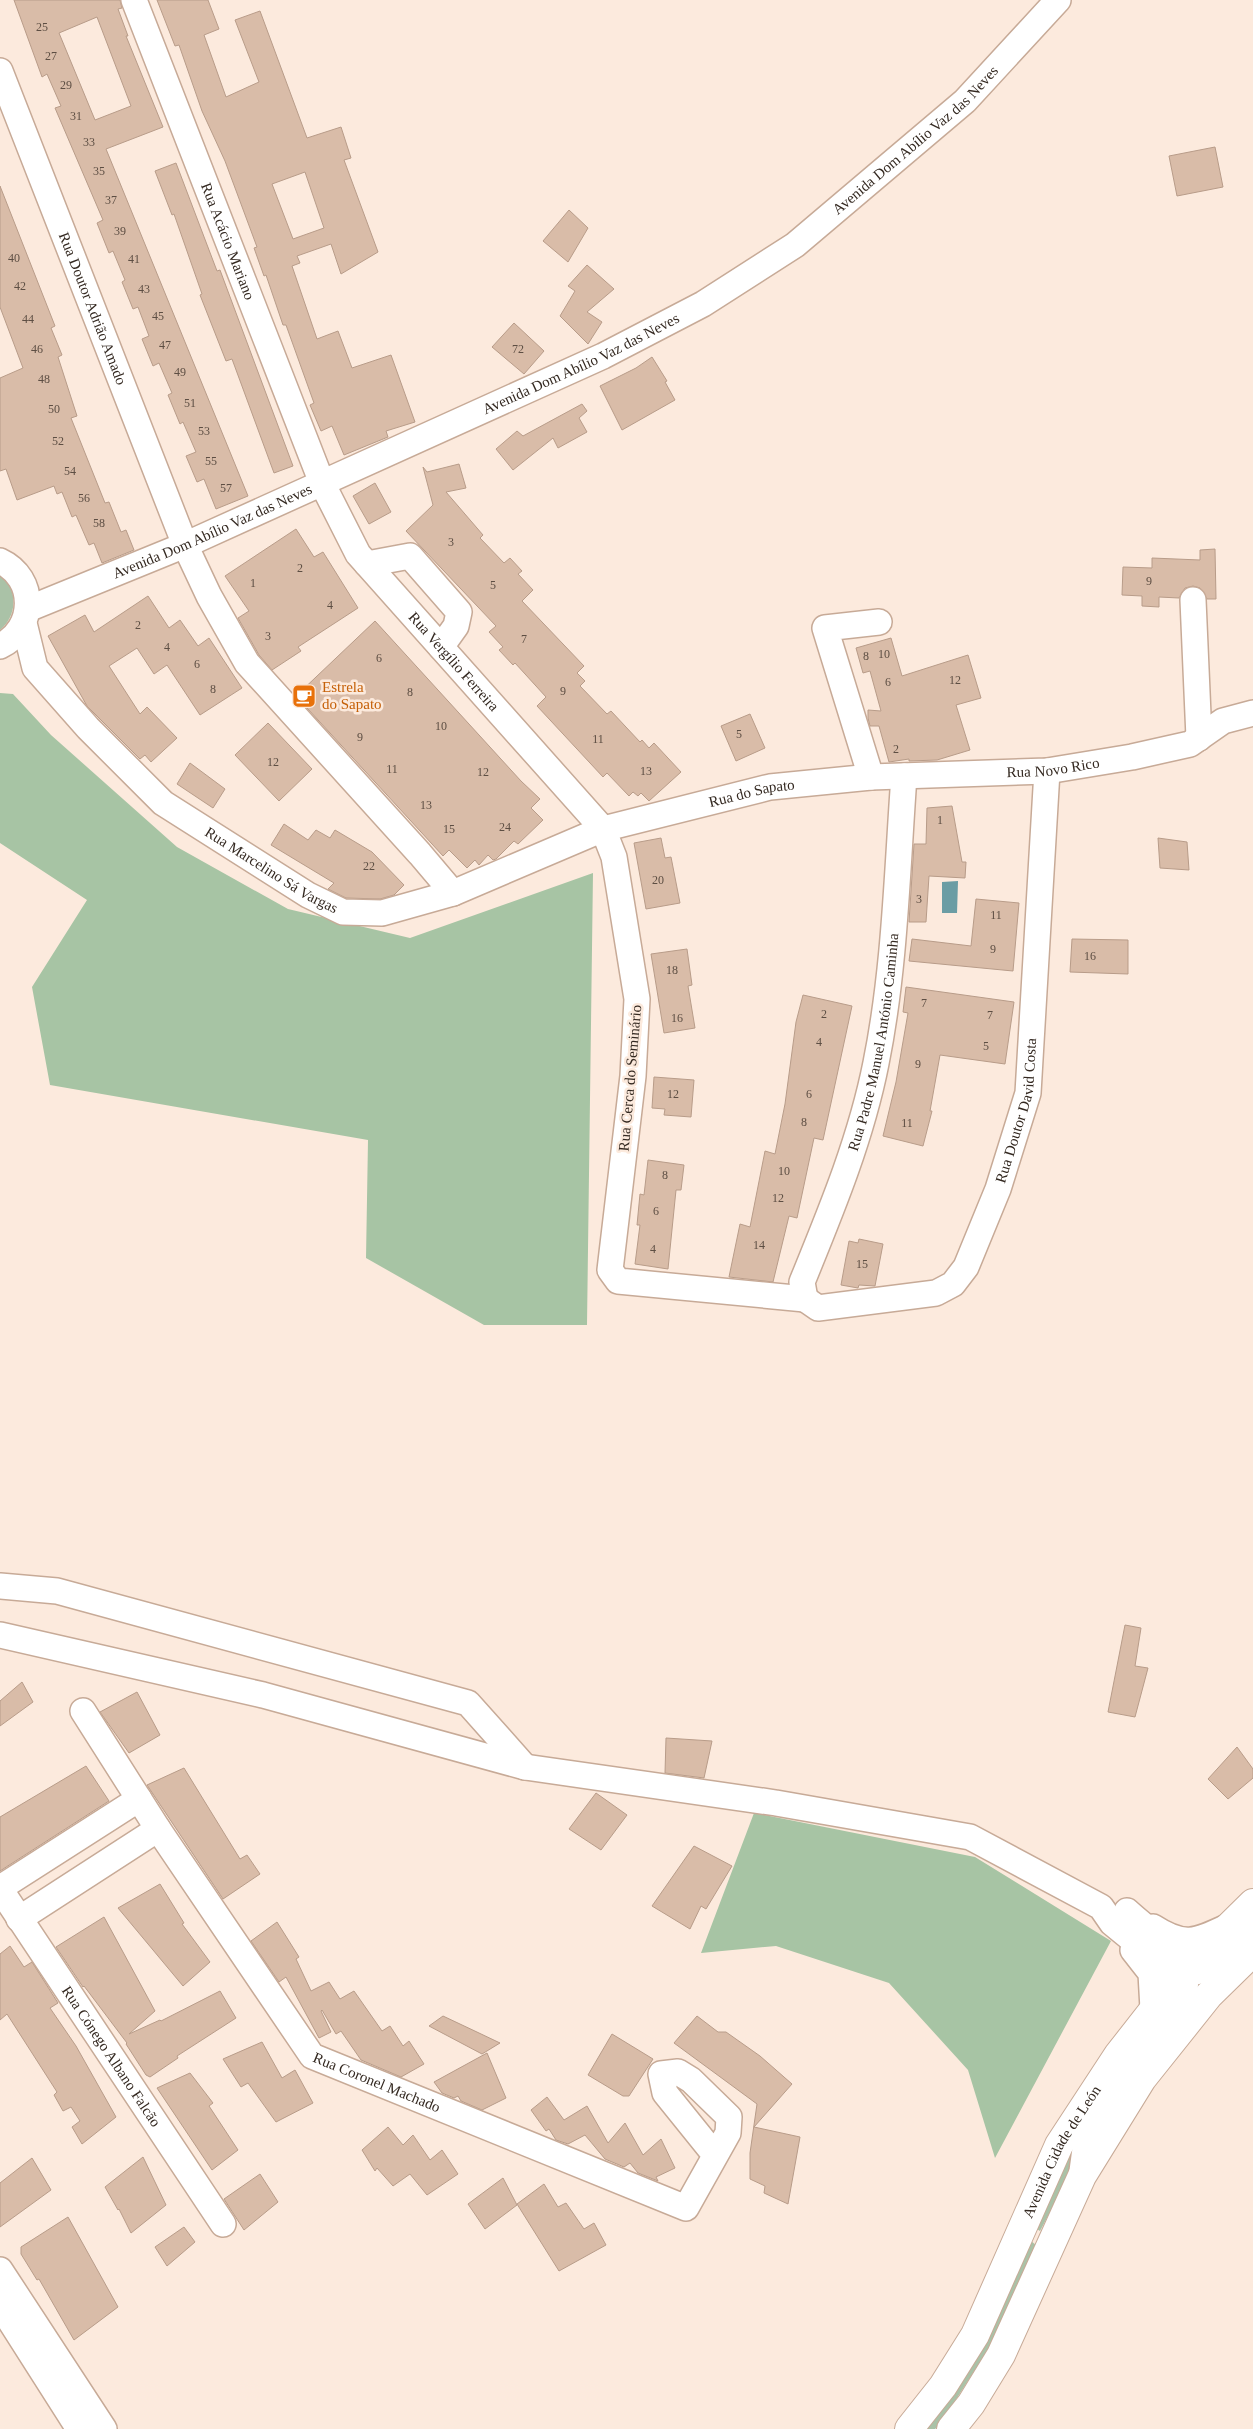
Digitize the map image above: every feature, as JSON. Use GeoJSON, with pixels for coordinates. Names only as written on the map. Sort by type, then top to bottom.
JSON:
{"type":"FeatureCollection","features":[{"type":"Feature","properties":{"kind":"main road","name":"Avenida Cidade de León"},"geometry":{"type":"LineString","coordinates":[[909,2429],[943,2386],[975,2335],[1060,2144],[1118,2055],[1152,2009],[1183,1972],[1242,1927],[1253,1903]]}},
{"type":"Feature","properties":{"kind":"main road","name":"Avenida Cidade de León"},"geometry":{"type":"LineString","coordinates":[[951,2429],[971,2404],[1001,2355],[1082,2176],[1142,2079],[1209,1995],[1253,1952]]}},
{"type":"Feature","properties":{"kind":"street","name":"Rua Acácio Mariano"},"geometry":{"type":"LineString","coordinates":[[134,0],[322,483]]}},
{"type":"Feature","properties":{"kind":"street","name":"Avenida Dom Abílio Vaz das Neves"},"geometry":{"type":"LineString","coordinates":[[26,616],[72,590],[185,545],[603,356],[703,304],[795,244],[965,101],[1058,0]]}},
{"type":"Feature","properties":{"kind":"street","name":"Rua Doutor Adrião Amado"},"geometry":{"type":"LineString","coordinates":[[0,71],[10,126],[208,596],[247,663],[453,893]]}},
{"type":"Feature","properties":{"kind":"street","name":"Rua Vergílio Ferreira"},"geometry":{"type":"LineString","coordinates":[[322,483],[358,554],[603,829]]}},
{"type":"Feature","properties":{"kind":"street"},"geometry":{"type":"LineString","coordinates":[[367,564],[410,556],[459,612],[456,626],[441,647]]}},
{"type":"Feature","properties":{"kind":"street"},"geometry":{"type":"LineString","coordinates":[[7,565],[46,584],[72,590]]}},
{"type":"Feature","properties":{"kind":"street","name":"Rua Marcelino Sá Vargas"},"geometry":{"type":"LineString","coordinates":[[7,565],[22,580],[28,594],[26,616],[35,668],[88,728],[164,804],[308,895],[343,912],[382,913],[453,893],[603,829]]}},
{"type":"Feature","properties":{"kind":"street"},"geometry":{"type":"LineString","coordinates":[[1193,600],[1199,738]]}},
{"type":"Feature","properties":{"kind":"street"},"geometry":{"type":"LineString","coordinates":[[0,646],[18,634],[26,616]]}},
{"type":"Feature","properties":{"kind":"street"},"geometry":{"type":"LineString","coordinates":[[871,777],[825,628],[879,622]]}},
{"type":"Feature","properties":{"kind":"street"},"geometry":{"type":"LineString","coordinates":[[0,656],[35,668]]}},
{"type":"Feature","properties":{"kind":"street","name":"Rua Novo Rico"},"geometry":{"type":"LineString","coordinates":[[904,776],[1047,771],[1132,757],[1190,744],[1223,721],[1253,713]]}},
{"type":"Feature","properties":{"kind":"street","name":"Rua Doutor David Costa"},"geometry":{"type":"LineString","coordinates":[[610,1270],[618,1281],[805,1299],[818,1308],[936,1293],[953,1284],[966,1267],[998,1189],[1028,1093],[1047,771]]}},
{"type":"Feature","properties":{"kind":"street","name":"Rua do Sapato"},"geometry":{"type":"LineString","coordinates":[[603,829],[770,787],[871,777],[904,776]]}},
{"type":"Feature","properties":{"kind":"street","name":"Rua Padre Manuel António Caminha"},"geometry":{"type":"LineString","coordinates":[[805,1299],[802,1282],[846,1176],[876,1064],[889,984],[904,776]]}},
{"type":"Feature","properties":{"kind":"street","name":"Rua Cerca do Seminário"},"geometry":{"type":"LineString","coordinates":[[603,829],[614,857],[637,999],[633,1076],[610,1270]]}},
{"type":"Feature","properties":{"kind":"street"},"geometry":{"type":"LineString","coordinates":[[0,1586],[57,1591],[468,1703],[525,1767]]}},
{"type":"Feature","properties":{"kind":"street"},"geometry":{"type":"LineString","coordinates":[[0,1635],[263,1695],[525,1767],[776,1803],[970,1837],[1113,1914],[1166,1936],[1187,1942],[1242,1927]]}},
{"type":"Feature","properties":{"kind":"street","name":"Rua Coronel Machado"},"geometry":{"type":"LineString","coordinates":[[83,1711],[158,1828],[312,2056],[686,2208],[716,2155]]}},
{"type":"Feature","properties":{"kind":"street"},"geometry":{"type":"LineString","coordinates":[[5,1901],[139,1799]]}},
{"type":"Feature","properties":{"kind":"street"},"geometry":{"type":"LineString","coordinates":[[5,1901],[158,1828]]}},
{"type":"Feature","properties":{"kind":"street","name":"Rua Cónego Albano Falcão"},"geometry":{"type":"LineString","coordinates":[[5,1901],[223,2224]]}},
{"type":"Feature","properties":{"kind":"street"},"geometry":{"type":"LineString","coordinates":[[1082,2176],[1085,2149],[1094,2124],[1185,1996],[1186,1989],[1180,1961],[1113,1914]]}},
{"type":"Feature","properties":{"kind":"street"},"geometry":{"type":"LineString","coordinates":[[1113,1914],[1120,1938],[1140,1957],[1151,1973],[1152,2009]]}},
{"type":"Feature","properties":{"kind":"street"},"geometry":{"type":"LineString","coordinates":[[0,2270],[104,2429]]}},
{"type":"Feature","properties":{"kind":"street"},"geometry":{"type":"LineString","coordinates":[[0,2305],[79,2429]]}},
{"type":"Feature","properties":{"kind":"green space"},"geometry":{"type":"Polygon","coordinates":[[[0,576],[10,588],[13,595],[13,603],[10,617],[0,630],[0,576]]]}},
{"type":"Feature","properties":{"kind":"green space"},"geometry":{"type":"Polygon","coordinates":[[[0,693],[13,694],[51,735],[177,847],[288,909],[410,938],[593,873],[587,1325],[484,1325],[366,1258],[368,1140],[50,1085],[32,987],[87,900],[0,843],[0,693]]]}},
{"type":"Feature","properties":{"kind":"green space"},"geometry":{"type":"Polygon","coordinates":[[[754,1813],[975,1857],[1111,1941],[995,2158],[968,2070],[889,1983],[776,1946],[701,1953],[754,1813]]]}},
{"type":"Feature","properties":{"kind":"green space"},"geometry":{"type":"Polygon","coordinates":[[[1079,2135],[1069,2176],[1040,2231],[1034,2227],[1079,2135]]]}},
{"type":"Feature","properties":{"kind":"green space"},"geometry":{"type":"Polygon","coordinates":[[[1031,2241],[1036,2245],[989,2348],[941,2423],[935,2429],[926,2429],[977,2356],[1002,2309],[1031,2241]]]}},
{"type":"Feature","properties":{"kind":"water"},"geometry":{"type":"Polygon","coordinates":[[[958,881],[957,913],[942,913],[942,882],[958,881]]]}},
{"type":"Feature","properties":{"kind":"building"},"geometry":{"type":"Polygon","coordinates":[[[14,0],[120,0],[122,8],[118,9],[128,36],[126,36],[163,127],[106,149],[248,496],[216,509],[204,479],[197,482],[186,456],[196,452],[183,422],[180,424],[168,395],[172,393],[159,363],[153,366],[142,339],[149,336],[138,307],[133,309],[122,282],[125,280],[113,251],[109,253],[97,223],[103,220],[55,108],[61,106],[47,74],[42,77],[14,0]],[[97,17],[59,33],[95,120],[131,106],[97,17]]]}},
{"type":"Feature","properties":{"kind":"building"},"geometry":{"type":"Polygon","coordinates":[[[157,0],[208,0],[219,29],[204,35],[226,97],[259,82],[235,20],[260,11],[307,138],[341,127],[351,158],[344,160],[378,252],[341,274],[331,244],[297,256],[300,263],[292,266],[317,339],[338,331],[352,368],[391,355],[415,422],[386,431],[388,437],[344,455],[332,426],[321,431],[310,405],[314,403],[286,325],[283,325],[266,275],[264,276],[254,248],[257,247],[225,161],[202,111],[179,45],[175,46],[157,0]],[[305,172],[272,184],[293,239],[324,228],[305,172]]]}},
{"type":"Feature","properties":{"kind":"building"},"geometry":{"type":"Polygon","coordinates":[[[1215,147],[1223,187],[1177,196],[1169,156],[1215,147]]]}},
{"type":"Feature","properties":{"kind":"building"},"geometry":{"type":"Polygon","coordinates":[[[176,163],[217,271],[220,270],[293,466],[274,473],[232,359],[226,361],[200,295],[202,294],[174,214],[172,215],[155,171],[176,163]]]}},
{"type":"Feature","properties":{"kind":"building"},"geometry":{"type":"Polygon","coordinates":[[[0,186],[55,326],[51,328],[62,355],[58,357],[77,416],[71,418],[105,503],[109,502],[121,532],[126,530],[134,550],[102,563],[94,543],[89,545],[76,515],[72,517],[62,492],[57,494],[54,486],[17,500],[6,469],[0,471],[0,378],[23,368],[0,307],[0,186]]]}},
{"type":"Feature","properties":{"kind":"building"},"geometry":{"type":"Polygon","coordinates":[[[569,210],[588,228],[568,262],[543,241],[569,210]]]}},
{"type":"Feature","properties":{"kind":"building"},"geometry":{"type":"Polygon","coordinates":[[[587,265],[614,289],[587,312],[602,322],[588,344],[560,316],[575,291],[568,286],[587,265]]]}},
{"type":"Feature","properties":{"kind":"building"},"geometry":{"type":"Polygon","coordinates":[[[514,323],[544,351],[524,374],[492,347],[514,323]]]}},
{"type":"Feature","properties":{"kind":"building"},"geometry":{"type":"Polygon","coordinates":[[[652,357],[667,381],[665,382],[675,400],[622,430],[600,386],[636,368],[652,357]]]}},
{"type":"Feature","properties":{"kind":"building"},"geometry":{"type":"Polygon","coordinates":[[[582,404],[587,411],[579,418],[587,432],[558,448],[553,438],[513,470],[496,449],[517,431],[523,436],[582,404]]]}},
{"type":"Feature","properties":{"kind":"building"},"geometry":{"type":"Polygon","coordinates":[[[459,464],[466,488],[446,492],[483,535],[480,538],[504,563],[510,558],[522,571],[518,574],[533,590],[522,601],[584,666],[577,673],[585,681],[580,686],[607,714],[611,711],[640,742],[642,740],[649,748],[654,743],[681,772],[649,801],[641,793],[638,796],[633,792],[629,796],[607,773],[603,777],[537,706],[546,697],[515,663],[513,665],[499,650],[503,647],[489,632],[496,626],[406,531],[433,505],[423,467],[427,472],[459,464]]]}},
{"type":"Feature","properties":{"kind":"building"},"geometry":{"type":"Polygon","coordinates":[[[375,483],[391,512],[369,524],[353,496],[375,483]]]}},
{"type":"Feature","properties":{"kind":"building"},"geometry":{"type":"Polygon","coordinates":[[[296,529],[314,557],[323,552],[358,608],[298,647],[301,651],[272,670],[259,655],[238,618],[249,611],[225,576],[296,529]]]}},
{"type":"Feature","properties":{"kind":"building"},"geometry":{"type":"Polygon","coordinates":[[[1215,549],[1216,599],[1207,599],[1200,588],[1193,586],[1185,588],[1179,598],[1159,597],[1159,607],[1142,606],[1142,596],[1122,595],[1123,567],[1152,568],[1152,558],[1200,560],[1200,550],[1215,549]]]}},
{"type":"Feature","properties":{"kind":"building"},"geometry":{"type":"Polygon","coordinates":[[[148,596],[169,628],[180,620],[198,646],[209,638],[242,688],[200,715],[167,665],[154,674],[137,648],[109,666],[140,714],[147,707],[177,738],[151,762],[145,755],[140,759],[87,706],[48,636],[85,615],[94,632],[148,596]]]}},
{"type":"Feature","properties":{"kind":"building"},"geometry":{"type":"Polygon","coordinates":[[[375,621],[521,781],[540,799],[531,808],[543,820],[518,844],[514,841],[496,859],[493,860],[488,855],[479,865],[475,860],[467,868],[449,850],[443,856],[296,696],[375,621]]]}},
{"type":"Feature","properties":{"kind":"building"},"geometry":{"type":"Polygon","coordinates":[[[891,638],[902,676],[968,655],[981,698],[956,705],[970,750],[937,760],[909,761],[909,759],[889,762],[879,726],[870,726],[868,710],[881,711],[870,671],[863,673],[856,648],[891,638]]]}},
{"type":"Feature","properties":{"kind":"building"},"geometry":{"type":"Polygon","coordinates":[[[750,714],[765,748],[736,761],[721,726],[750,714]]]}},
{"type":"Feature","properties":{"kind":"building"},"geometry":{"type":"Polygon","coordinates":[[[268,723],[312,769],[279,801],[235,755],[268,723]]]}},
{"type":"Feature","properties":{"kind":"building"},"geometry":{"type":"Polygon","coordinates":[[[190,763],[225,789],[213,808],[177,784],[190,763]]]}},
{"type":"Feature","properties":{"kind":"building"},"geometry":{"type":"Polygon","coordinates":[[[952,806],[962,862],[966,862],[965,878],[929,876],[926,922],[909,922],[914,844],[926,844],[927,808],[952,806]]]}},
{"type":"Feature","properties":{"kind":"building"},"geometry":{"type":"Polygon","coordinates":[[[284,824],[308,840],[316,830],[330,838],[335,830],[372,852],[404,885],[394,895],[380,899],[346,898],[328,889],[334,883],[271,845],[284,824]]]}},
{"type":"Feature","properties":{"kind":"building"},"geometry":{"type":"Polygon","coordinates":[[[661,838],[665,858],[671,857],[680,903],[646,909],[634,843],[661,838]]]}},
{"type":"Feature","properties":{"kind":"building"},"geometry":{"type":"Polygon","coordinates":[[[1158,838],[1187,842],[1189,870],[1160,868],[1158,838]]]}},
{"type":"Feature","properties":{"kind":"building"},"geometry":{"type":"Polygon","coordinates":[[[976,899],[1019,903],[1013,971],[909,961],[912,939],[971,946],[976,899]]]}},
{"type":"Feature","properties":{"kind":"building"},"geometry":{"type":"Polygon","coordinates":[[[1072,939],[1128,940],[1128,974],[1070,972],[1072,939]]]}},
{"type":"Feature","properties":{"kind":"building"},"geometry":{"type":"Polygon","coordinates":[[[687,949],[692,985],[688,986],[695,1028],[664,1033],[651,954],[687,949]]]}},
{"type":"Feature","properties":{"kind":"building"},"geometry":{"type":"Polygon","coordinates":[[[906,987],[1014,1002],[1005,1064],[940,1055],[930,1111],[932,1111],[923,1146],[883,1136],[896,1082],[908,1013],[903,1012],[906,987]]]}},
{"type":"Feature","properties":{"kind":"building"},"geometry":{"type":"Polygon","coordinates":[[[803,995],[852,1006],[823,1140],[814,1138],[797,1218],[789,1216],[773,1282],[729,1277],[740,1224],[750,1227],[765,1151],[775,1154],[785,1104],[796,1022],[803,995]]]}},
{"type":"Feature","properties":{"kind":"building"},"geometry":{"type":"Polygon","coordinates":[[[654,1077],[694,1080],[691,1117],[664,1115],[665,1109],[652,1108],[654,1077]]]}},
{"type":"Feature","properties":{"kind":"building"},"geometry":{"type":"Polygon","coordinates":[[[648,1160],[684,1165],[681,1190],[676,1190],[668,1269],[635,1264],[640,1225],[637,1225],[640,1194],[644,1195],[648,1160]]]}},
{"type":"Feature","properties":{"kind":"building"},"geometry":{"type":"Polygon","coordinates":[[[859,1239],[883,1244],[875,1286],[859,1285],[858,1288],[841,1285],[849,1241],[858,1243],[859,1239]]]}},
{"type":"Feature","properties":{"kind":"building"},"geometry":{"type":"Polygon","coordinates":[[[1125,1625],[1141,1628],[1135,1666],[1148,1668],[1135,1717],[1108,1712],[1125,1625]]]}},
{"type":"Feature","properties":{"kind":"building"},"geometry":{"type":"Polygon","coordinates":[[[22,1682],[33,1702],[0,1726],[0,1701],[22,1682]]]}},
{"type":"Feature","properties":{"kind":"building"},"geometry":{"type":"Polygon","coordinates":[[[137,1692],[160,1735],[129,1753],[100,1712],[137,1692]]]}},
{"type":"Feature","properties":{"kind":"building"},"geometry":{"type":"Polygon","coordinates":[[[666,1738],[712,1741],[704,1778],[665,1773],[666,1738]]]}},
{"type":"Feature","properties":{"kind":"building"},"geometry":{"type":"Polygon","coordinates":[[[1237,1747],[1253,1769],[1253,1778],[1228,1799],[1208,1779],[1237,1747]]]}},
{"type":"Feature","properties":{"kind":"building"},"geometry":{"type":"Polygon","coordinates":[[[86,1766],[109,1801],[0,1871],[0,1817],[86,1766]]]}},
{"type":"Feature","properties":{"kind":"building"},"geometry":{"type":"Polygon","coordinates":[[[184,1768],[240,1859],[247,1855],[260,1874],[223,1899],[147,1785],[184,1768]]]}},
{"type":"Feature","properties":{"kind":"building"},"geometry":{"type":"Polygon","coordinates":[[[596,1793],[627,1815],[601,1850],[569,1829],[596,1793]]]}},
{"type":"Feature","properties":{"kind":"building"},"geometry":{"type":"Polygon","coordinates":[[[694,1846],[732,1866],[706,1909],[701,1906],[690,1929],[652,1906],[694,1846]]]}},
{"type":"Feature","properties":{"kind":"building"},"geometry":{"type":"Polygon","coordinates":[[[160,1884],[184,1923],[182,1924],[210,1962],[183,1986],[118,1908],[160,1884]]]}},
{"type":"Feature","properties":{"kind":"building"},"geometry":{"type":"Polygon","coordinates":[[[104,1917],[155,2011],[129,2034],[161,2021],[220,1991],[236,2018],[177,2056],[178,2058],[150,2077],[146,2075],[127,2043],[83,1987],[56,1947],[104,1917]]]}},
{"type":"Feature","properties":{"kind":"building"},"geometry":{"type":"Polygon","coordinates":[[[277,1922],[299,1957],[296,1959],[311,1991],[329,1982],[340,1999],[354,1991],[382,2031],[390,2026],[403,2046],[409,2041],[424,2064],[401,2077],[361,2060],[341,2031],[336,2034],[322,2010],[331,2032],[319,2038],[286,1977],[279,1982],[251,1941],[277,1922]]]}},
{"type":"Feature","properties":{"kind":"building"},"geometry":{"type":"Polygon","coordinates":[[[10,1946],[24,1967],[32,1962],[58,2003],[50,2008],[76,2046],[116,2117],[82,2144],[72,2127],[80,2121],[71,2107],[63,2111],[54,2095],[57,2092],[7,2014],[0,2020],[0,1954],[10,1946]]]}},
{"type":"Feature","properties":{"kind":"building"},"geometry":{"type":"Polygon","coordinates":[[[443,2016],[500,2043],[482,2054],[429,2026],[443,2016]]]}},
{"type":"Feature","properties":{"kind":"building"},"geometry":{"type":"Polygon","coordinates":[[[697,2016],[718,2032],[726,2032],[760,2056],[792,2084],[754,2127],[800,2137],[788,2204],[764,2193],[765,2186],[750,2179],[750,2153],[757,2104],[674,2043],[697,2016]]]}},
{"type":"Feature","properties":{"kind":"building"},"geometry":{"type":"Polygon","coordinates":[[[612,2034],[653,2059],[629,2096],[623,2096],[588,2075],[612,2034]]]}},
{"type":"Feature","properties":{"kind":"building"},"geometry":{"type":"Polygon","coordinates":[[[262,2042],[282,2078],[295,2070],[313,2103],[276,2122],[248,2083],[241,2087],[223,2059],[262,2042]]]}},
{"type":"Feature","properties":{"kind":"building"},"geometry":{"type":"Polygon","coordinates":[[[487,2053],[506,2098],[482,2110],[461,2101],[458,2096],[454,2098],[442,2093],[434,2082],[487,2053]]]}},
{"type":"Feature","properties":{"kind":"building"},"geometry":{"type":"Polygon","coordinates":[[[190,2073],[213,2103],[209,2106],[238,2150],[212,2170],[157,2088],[190,2073]]]}},
{"type":"Feature","properties":{"kind":"building"},"geometry":{"type":"Polygon","coordinates":[[[547,2097],[564,2120],[587,2106],[608,2143],[625,2123],[643,2155],[661,2139],[675,2168],[656,2177],[658,2181],[638,2173],[630,2163],[624,2167],[605,2159],[585,2135],[568,2144],[556,2140],[549,2129],[546,2131],[531,2110],[547,2097]]]}},
{"type":"Feature","properties":{"kind":"building"},"geometry":{"type":"Polygon","coordinates":[[[388,2127],[403,2145],[413,2135],[430,2160],[442,2150],[458,2174],[427,2195],[410,2174],[393,2186],[377,2168],[375,2171],[362,2150],[388,2127]]]}},
{"type":"Feature","properties":{"kind":"building"},"geometry":{"type":"Polygon","coordinates":[[[143,2157],[166,2205],[131,2233],[105,2187],[143,2157]]]}},
{"type":"Feature","properties":{"kind":"building"},"geometry":{"type":"Polygon","coordinates":[[[32,2158],[51,2190],[0,2227],[0,2183],[32,2158]]]}},
{"type":"Feature","properties":{"kind":"building"},"geometry":{"type":"Polygon","coordinates":[[[260,2174],[278,2202],[244,2230],[224,2199],[260,2174]]]}},
{"type":"Feature","properties":{"kind":"building"},"geometry":{"type":"Polygon","coordinates":[[[503,2178],[517,2205],[485,2229],[468,2204],[503,2178]]]}},
{"type":"Feature","properties":{"kind":"building"},"geometry":{"type":"Polygon","coordinates":[[[544,2184],[558,2207],[566,2203],[584,2229],[594,2223],[606,2245],[559,2271],[517,2204],[544,2184]]]}},
{"type":"Feature","properties":{"kind":"building"},"geometry":{"type":"Polygon","coordinates":[[[68,2217],[118,2307],[74,2340],[39,2279],[37,2280],[21,2254],[21,2247],[68,2217]]]}},
{"type":"Feature","properties":{"kind":"building"},"geometry":{"type":"Polygon","coordinates":[[[184,2227],[195,2242],[167,2266],[155,2247],[184,2227]]]}},
{"type":"Feature","properties":{"kind":"place","name":"Estrela do Sapato"},"geometry":{"type":"Point","coordinates":[304,696]}}]}
